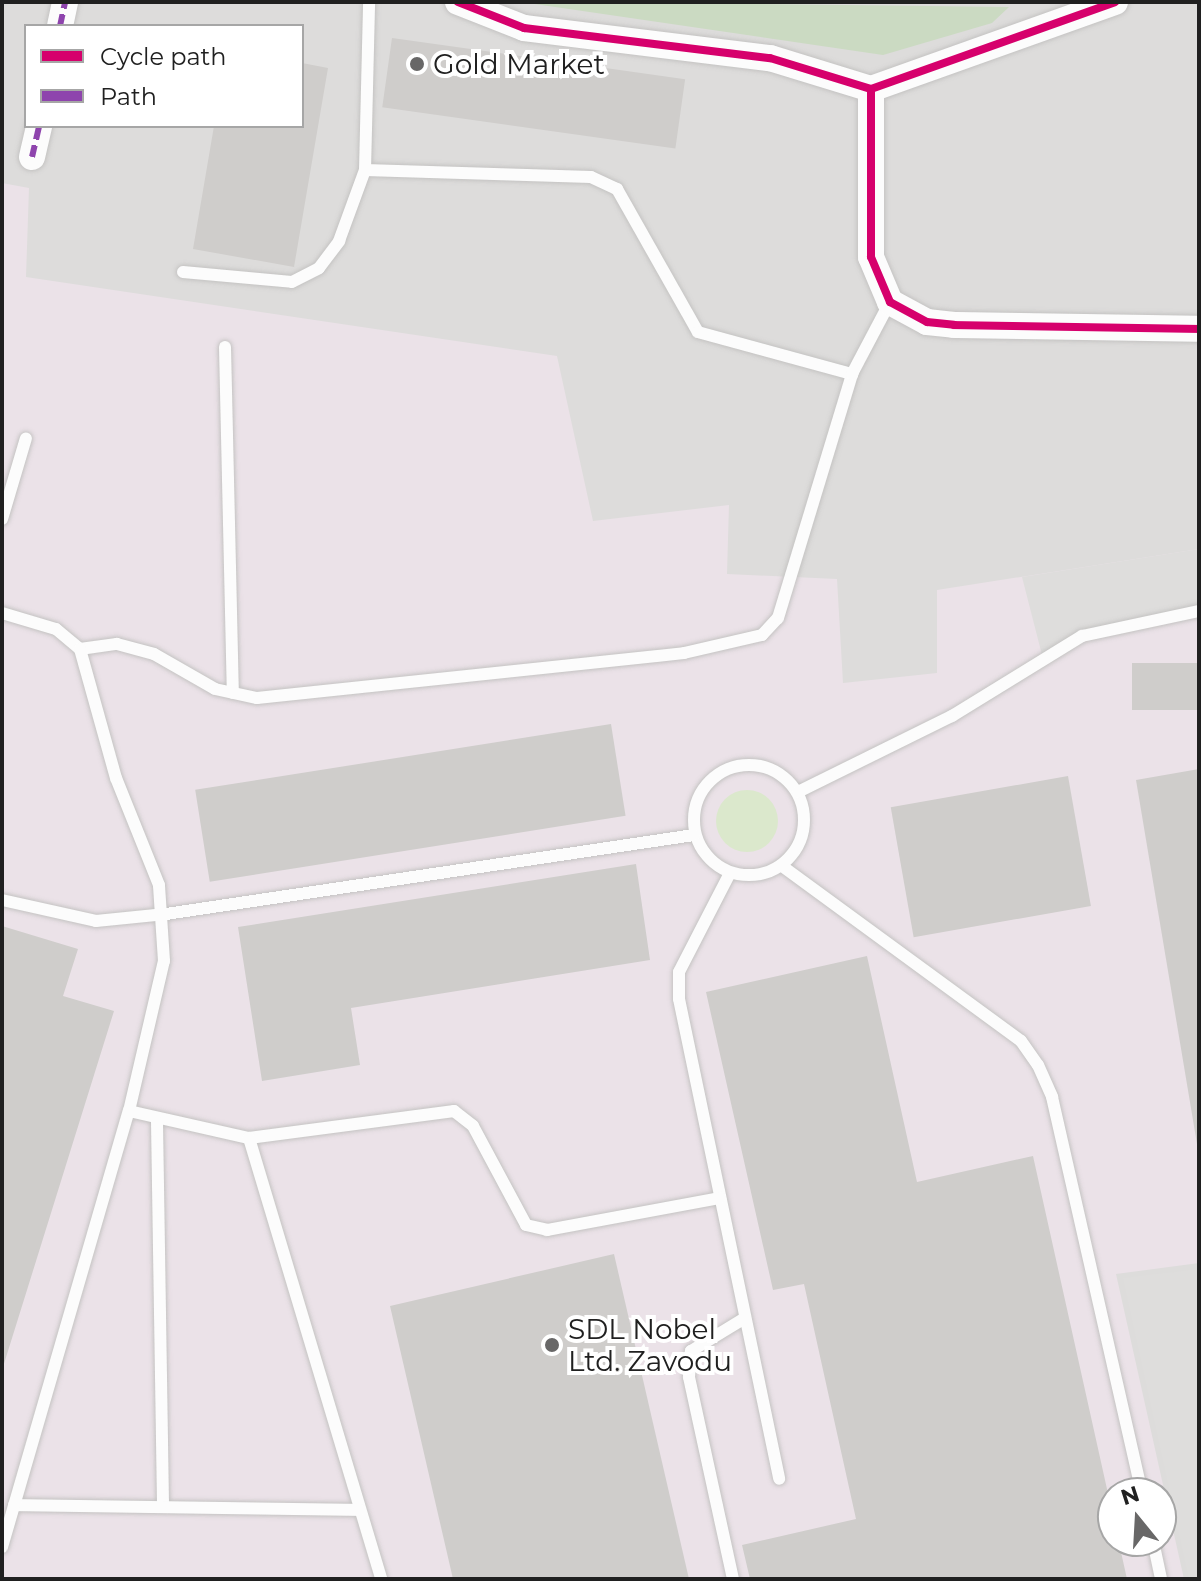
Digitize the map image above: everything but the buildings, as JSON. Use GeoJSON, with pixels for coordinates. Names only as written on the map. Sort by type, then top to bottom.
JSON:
{"type":"FeatureCollection","features":[{"type":"Feature","properties":{"kind":"street"},"geometry":{"type":"LineString","coordinates":[[60,24],[65,2]]}},
{"type":"Feature","properties":{"kind":"street"},"geometry":{"type":"LineString","coordinates":[[458,2],[524,28],[770,58],[871,89],[1115,2]]}},
{"type":"Feature","properties":{"kind":"street"},"geometry":{"type":"LineString","coordinates":[[871,89],[871,257],[890,302],[927,322],[954,325],[1199,329]]}},
{"type":"Feature","properties":{"kind":"street"},"geometry":{"type":"LineString","coordinates":[[32,157],[39,128]]}},
{"type":"Feature","properties":{"kind":"lane"},"geometry":{"type":"LineString","coordinates":[[183,272],[292,282],[319,268],[339,241],[365,170],[369,2]]}},
{"type":"Feature","properties":{"kind":"lane"},"geometry":{"type":"LineString","coordinates":[[365,170],[591,177],[617,189],[698,332],[852,374]]}},
{"type":"Feature","properties":{"kind":"lane"},"geometry":{"type":"LineString","coordinates":[[80,649],[117,644],[154,654],[233,693],[306,697],[684,653],[762,635],[778,618],[794,576],[852,374],[890,302]]}},
{"type":"Feature","properties":{"kind":"lane"},"geometry":{"type":"LineString","coordinates":[[225,347],[233,693]]}},
{"type":"Feature","properties":{"kind":"lane"},"geometry":{"type":"LineString","coordinates":[[2,519],[26,438]]}},
{"type":"Feature","properties":{"kind":"lane"},"geometry":{"type":"LineString","coordinates":[[798,792],[952,716],[1082,636],[1199,611]]}},
{"type":"Feature","properties":{"kind":"lane"},"geometry":{"type":"LineString","coordinates":[[2,613],[56,629],[80,649],[116,778],[166,914],[164,961],[129,1111],[2,1547]]}},
{"type":"Feature","properties":{"kind":"lane"},"geometry":{"type":"LineString","coordinates":[[754,764],[779,773],[798,792],[805,819],[800,845],[782,866],[757,876],[730,873],[707,859],[694,835],[693,808],[705,784],[727,768],[754,764]]}},
{"type":"Feature","properties":{"kind":"lane"},"geometry":{"type":"LineString","coordinates":[[2,900],[96,921],[166,914],[694,835]]}},
{"type":"Feature","properties":{"kind":"lane"},"geometry":{"type":"LineString","coordinates":[[782,866],[1021,1041],[1038,1065],[1052,1097],[1138,1477]]}},
{"type":"Feature","properties":{"kind":"lane"},"geometry":{"type":"LineString","coordinates":[[730,873],[679,972],[720,1198],[779,1479]]}},
{"type":"Feature","properties":{"kind":"lane"},"geometry":{"type":"LineString","coordinates":[[129,1111],[157,1122],[249,1138],[454,1111],[473,1126],[526,1225],[547,1230],[720,1198]]}},
{"type":"Feature","properties":{"kind":"lane"},"geometry":{"type":"LineString","coordinates":[[157,1122],[163,1504]]}},
{"type":"Feature","properties":{"kind":"lane"},"geometry":{"type":"LineString","coordinates":[[249,1138],[381,1579]]}},
{"type":"Feature","properties":{"kind":"lane"},"geometry":{"type":"LineString","coordinates":[[733,1579],[689,1377],[691,1351],[745,1318]]}},
{"type":"Feature","properties":{"kind":"lane"},"geometry":{"type":"LineString","coordinates":[[14,1505],[163,1504],[359,1510]]}},
{"type":"Feature","properties":{"kind":"lane"},"geometry":{"type":"LineString","coordinates":[[1156,1557],[1161,1579]]}},
{"type":"Feature","properties":{"kind":"shaded area"},"geometry":{"type":"Polygon","coordinates":[[[2,2],[1199,2],[1199,1579],[2,1579],[2,2]]]}},
{"type":"Feature","properties":{"kind":"shaded area"},"geometry":{"type":"Polygon","coordinates":[[[2,183],[29,188],[26,277],[557,356],[593,521],[729,505],[727,574],[837,579],[843,683],[937,673],[937,590],[1199,549],[1199,1263],[1116,1274],[1161,1477],[1097,1477],[1097,1557],[1177,1557],[1177,1548],[1184,1579],[2,1579],[2,183]]]}},
{"type":"Feature","properties":{"kind":"shaded area"},"geometry":{"type":"Polygon","coordinates":[[[1199,549],[1199,611],[1121,624],[1042,655],[1022,577],[1199,549]]]}},
{"type":"Feature","properties":{"kind":"shaded area"},"geometry":{"type":"Polygon","coordinates":[[[1199,1269],[1199,1579],[1189,1579],[1177,1524],[1177,1477],[1167,1477],[1123,1278],[1199,1269]]]}},
{"type":"Feature","properties":{"kind":"green space"},"geometry":{"type":"Polygon","coordinates":[[[521,2],[1009,7],[992,23],[883,55],[521,2]]]}},
{"type":"Feature","properties":{"kind":"green space"},"geometry":{"type":"Polygon","coordinates":[[[747,790],[769,799],[778,821],[769,843],[747,852],[725,843],[716,821],[725,799],[747,790]]]}},
{"type":"Feature","properties":{"kind":"marked path"},"geometry":{"type":"LineString","coordinates":[[60,24],[65,2]]}},
{"type":"Feature","properties":{"kind":"marked path"},"geometry":{"type":"LineString","coordinates":[[32,157],[39,128]]}},
{"type":"Feature","properties":{"kind":"cycle path"},"geometry":{"type":"LineString","coordinates":[[458,2],[524,28],[770,58],[871,89],[1115,2]]}},
{"type":"Feature","properties":{"kind":"cycle path"},"geometry":{"type":"LineString","coordinates":[[871,89],[871,257],[890,302],[927,322],[954,325],[1199,329]]}},
{"type":"Feature","properties":{"kind":"place","name":"Gold Market"},"geometry":{"type":"Point","coordinates":[417,64]}},
{"type":"Feature","properties":{"kind":"place","name":"SDL Nobel Ltd. Zavodu"},"geometry":{"type":"Point","coordinates":[552,1345]}}]}
